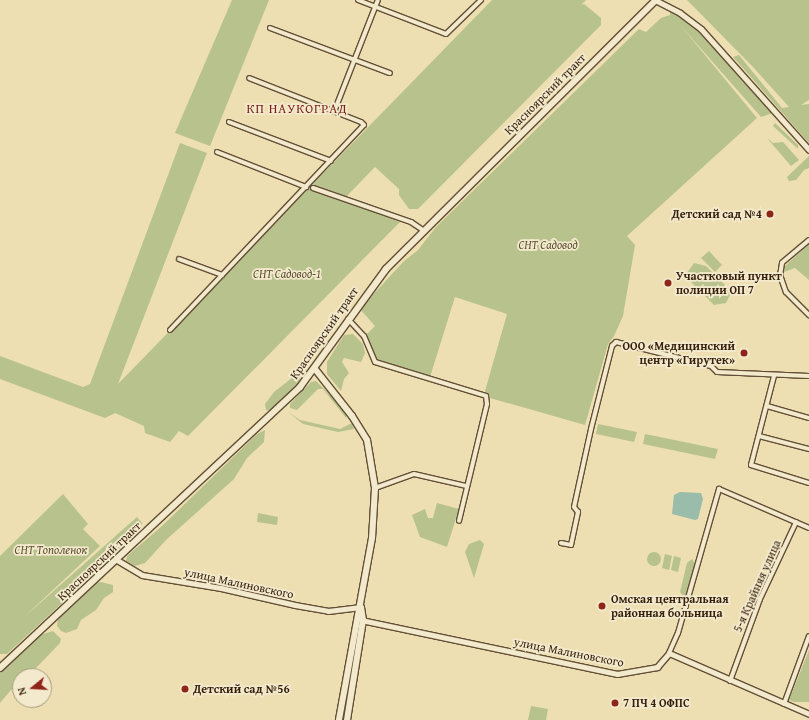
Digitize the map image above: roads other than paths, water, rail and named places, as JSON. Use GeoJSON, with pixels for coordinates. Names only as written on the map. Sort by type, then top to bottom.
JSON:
{"type":"FeatureCollection","features":[{"type":"Feature","properties":{"kind":"main road","name":"Красноярский тракт"},"geometry":{"type":"LineString","coordinates":[[0,668],[294,393],[315,369],[377,279],[423,230],[655,0]]}},
{"type":"Feature","properties":{"kind":"main road"},"geometry":{"type":"LineString","coordinates":[[315,369],[352,416],[367,440],[375,488],[373,530],[361,607],[356,619],[339,720]]}},
{"type":"Feature","properties":{"kind":"main road"},"geometry":{"type":"LineString","coordinates":[[347,720],[363,620],[361,607]]}},
{"type":"Feature","properties":{"kind":"street"},"geometry":{"type":"LineString","coordinates":[[358,0],[446,34],[481,0]]}},
{"type":"Feature","properties":{"kind":"street"},"geometry":{"type":"LineString","coordinates":[[334,112],[378,0]]}},
{"type":"Feature","properties":{"kind":"street"},"geometry":{"type":"LineString","coordinates":[[655,0],[680,13],[701,29],[809,150]]}},
{"type":"Feature","properties":{"kind":"street"},"geometry":{"type":"LineString","coordinates":[[270,28],[390,73]]}},
{"type":"Feature","properties":{"kind":"street"},"geometry":{"type":"LineString","coordinates":[[170,330],[364,125],[361,122],[249,78]]}},
{"type":"Feature","properties":{"kind":"street"},"geometry":{"type":"LineString","coordinates":[[229,122],[331,161]]}},
{"type":"Feature","properties":{"kind":"street"},"geometry":{"type":"LineString","coordinates":[[217,152],[306,187]]}},
{"type":"Feature","properties":{"kind":"street"},"geometry":{"type":"LineString","coordinates":[[313,188],[411,222],[423,230]]}},
{"type":"Feature","properties":{"kind":"street"},"geometry":{"type":"LineString","coordinates":[[809,240],[780,267],[786,292],[809,315]]}},
{"type":"Feature","properties":{"kind":"street"},"geometry":{"type":"LineString","coordinates":[[179,259],[222,275]]}},
{"type":"Feature","properties":{"kind":"street"},"geometry":{"type":"LineString","coordinates":[[348,319],[364,336],[375,362],[486,396],[487,404],[466,486],[459,521]]}},
{"type":"Feature","properties":{"kind":"street"},"geometry":{"type":"LineString","coordinates":[[561,543],[571,545],[578,512],[574,507],[591,429],[612,346],[616,342],[711,366],[717,372],[774,376],[809,376]]}},
{"type":"Feature","properties":{"kind":"street"},"geometry":{"type":"LineString","coordinates":[[774,376],[751,465],[809,483]]}},
{"type":"Feature","properties":{"kind":"street"},"geometry":{"type":"LineString","coordinates":[[767,406],[809,418]]}},
{"type":"Feature","properties":{"kind":"street"},"geometry":{"type":"LineString","coordinates":[[759,436],[809,450]]}},
{"type":"Feature","properties":{"kind":"street"},"geometry":{"type":"LineString","coordinates":[[375,488],[414,474],[466,486]]}},
{"type":"Feature","properties":{"kind":"street"},"geometry":{"type":"LineString","coordinates":[[809,528],[719,489],[678,633],[669,653],[729,681],[809,714]]}},
{"type":"Feature","properties":{"kind":"street","name":"5-я Крайняя улица"},"geometry":{"type":"LineString","coordinates":[[729,681],[760,599],[796,522]]}},
{"type":"Feature","properties":{"kind":"street","name":"улица Малиновского"},"geometry":{"type":"LineString","coordinates":[[117,560],[142,575],[227,590],[301,606],[333,612],[361,607]]}},
{"type":"Feature","properties":{"kind":"street","name":"улица Малиновского"},"geometry":{"type":"LineString","coordinates":[[356,619],[617,674],[656,667],[669,653]]}},
{"type":"Feature","properties":{"kind":"street"},"geometry":{"type":"LineString","coordinates":[[784,704],[809,636]]}},
{"type":"Feature","properties":{"kind":"place","name":"Детский сад №4"},"geometry":{"type":"Point","coordinates":[770,214]}},
{"type":"Feature","properties":{"kind":"place","name":"Участковый пункт полиции ОП 7"},"geometry":{"type":"Point","coordinates":[668,283]}},
{"type":"Feature","properties":{"kind":"place","name":"ООО «Медицинский центр «Гирутек»"},"geometry":{"type":"Point","coordinates":[744,353]}},
{"type":"Feature","properties":{"kind":"place","name":"Омская центральная районная больница"},"geometry":{"type":"Point","coordinates":[602,606]}},
{"type":"Feature","properties":{"kind":"place","name":"Детский сад №56"},"geometry":{"type":"Point","coordinates":[185,689]}},
{"type":"Feature","properties":{"kind":"place","name":"7 ПЧ 4 ОФПС"},"geometry":{"type":"Point","coordinates":[615,703]}},
{"type":"Feature","properties":{"kind":"district","name":"КП НАУКОГРАД"},"geometry":{"type":"Point","coordinates":[297,109]}},
{"type":"Feature","properties":{"kind":"park label","name":"СНТ Садовод"},"geometry":{"type":"Point","coordinates":[548,245]}},
{"type":"Feature","properties":{"kind":"park label","name":"СНТ Садовод-1"},"geometry":{"type":"Point","coordinates":[287,274]}},
{"type":"Feature","properties":{"kind":"park label","name":"СНТ Тополенок"},"geometry":{"type":"Point","coordinates":[51,550]}}]}
